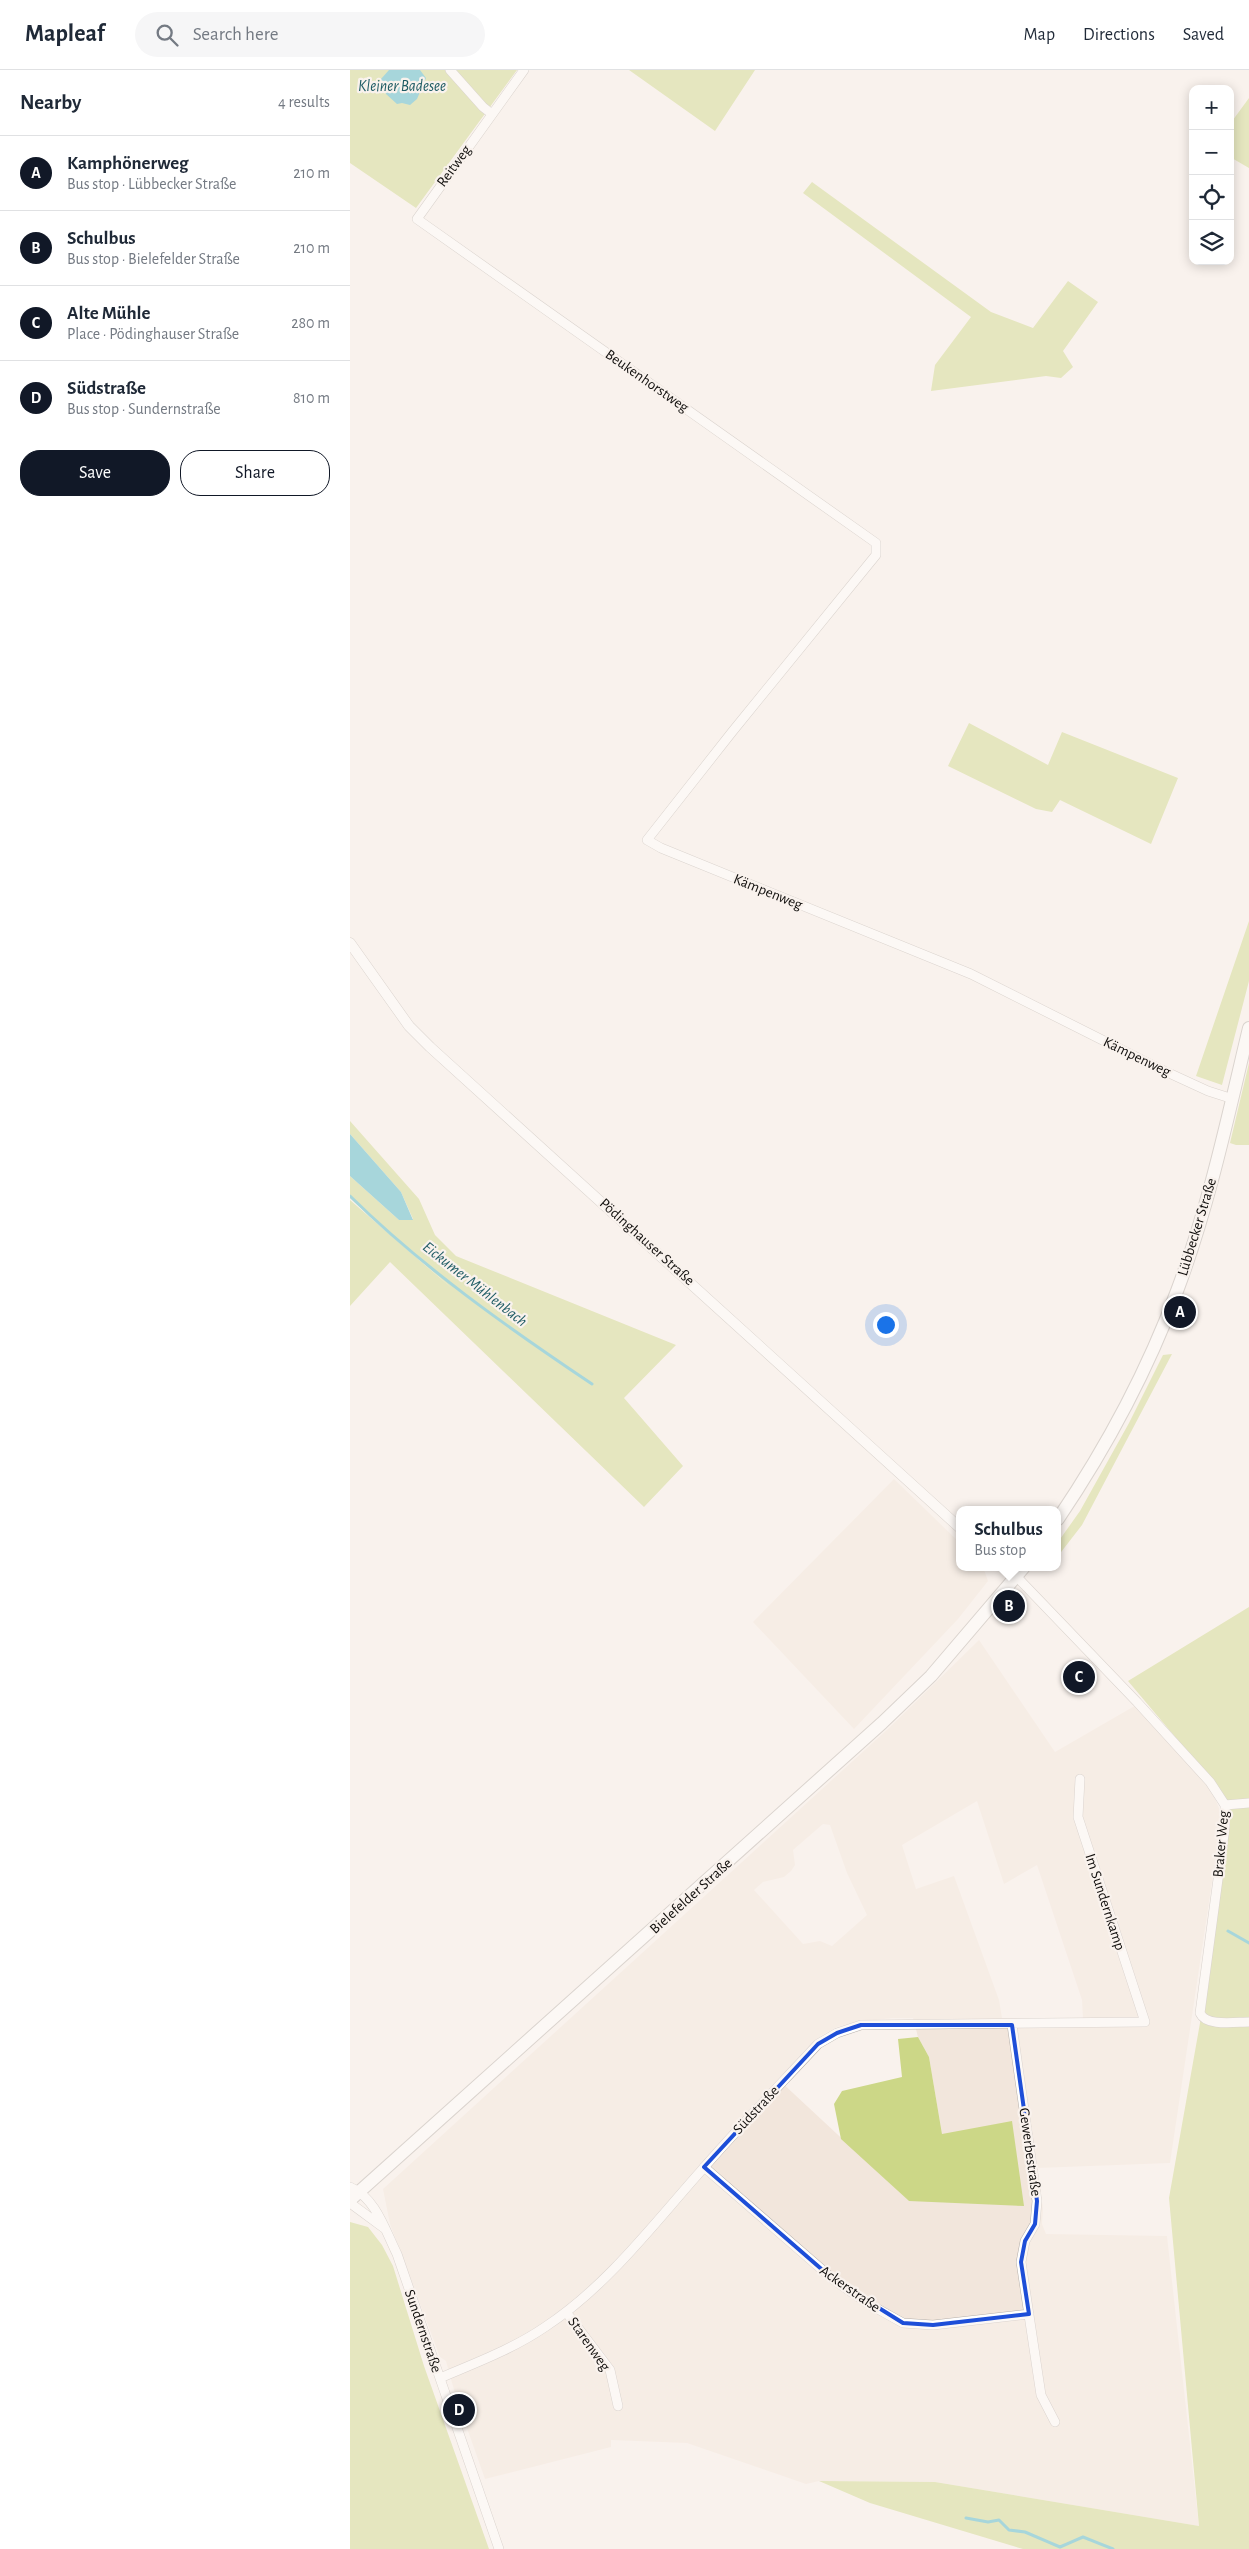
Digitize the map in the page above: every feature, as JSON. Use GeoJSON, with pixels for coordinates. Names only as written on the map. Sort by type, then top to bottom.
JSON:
{"type":"FeatureCollection","features":[{"type":"Feature","properties":{"kind":"main road","name":"Lübbecker Straße"},"geometry":{"type":"LineString","coordinates":[[1061,1514],[1114,1427],[1160,1333],[1177,1291],[1208,1196],[1249,1028]]}},
{"type":"Feature","properties":{"kind":"main road","name":"Bielefelder Straße"},"geometry":{"type":"LineString","coordinates":[[350,2202],[355,2189],[882,1722],[930,1676],[1021,1572]]}},
{"type":"Feature","properties":{"kind":"street"},"geometry":{"type":"LineString","coordinates":[[450,70],[482,107],[492,114]]}},
{"type":"Feature","properties":{"kind":"street","name":"Reitweg"},"geometry":{"type":"LineString","coordinates":[[417,219],[524,70]]}},
{"type":"Feature","properties":{"kind":"street","name":"Beukenhorstweg"},"geometry":{"type":"LineString","coordinates":[[417,219],[876,543]]}},
{"type":"Feature","properties":{"kind":"street","name":"Kämpenweg"},"geometry":{"type":"LineString","coordinates":[[876,543],[876,556],[732,732],[648,840],[660,848],[970,974],[1158,1068],[1208,1091],[1233,1098]]}},
{"type":"Feature","properties":{"kind":"street","name":"Pödinghauser Straße"},"geometry":{"type":"LineString","coordinates":[[350,943],[405,1021],[430,1048],[956,1524]]}},
{"type":"Feature","properties":{"kind":"street","name":"Braker Weg"},"geometry":{"type":"LineString","coordinates":[[1021,1572],[1210,1782],[1225,1805],[1225,1827],[1199,2008],[1201,2017],[1217,2022],[1249,2022]]}},
{"type":"Feature","properties":{"kind":"street","name":"Im Sundernkamp"},"geometry":{"type":"LineString","coordinates":[[1080,1779],[1078,1817],[1144,2022]]}},
{"type":"Feature","properties":{"kind":"street"},"geometry":{"type":"LineString","coordinates":[[1225,1805],[1249,1803]]}},
{"type":"Feature","properties":{"kind":"street","name":"Südstraße"},"geometry":{"type":"LineString","coordinates":[[440,2378],[518,2342],[544,2328],[566,2312],[629,2252],[704,2167],[818,2044],[837,2033],[861,2025],[1012,2025],[1144,2022]]}},
{"type":"Feature","properties":{"kind":"street","name":"Gewerbestraße"},"geometry":{"type":"LineString","coordinates":[[1012,2025],[1037,2201],[1035,2224],[1025,2241],[1021,2262],[1041,2395],[1055,2422]]}},
{"type":"Feature","properties":{"kind":"street","name":"Ackerstraße"},"geometry":{"type":"LineString","coordinates":[[704,2167],[834,2280],[867,2303],[902,2323],[933,2325],[1029,2314]]}},
{"type":"Feature","properties":{"kind":"street","name":"Sundernstraße"},"geometry":{"type":"LineString","coordinates":[[355,2189],[375,2208],[397,2254],[499,2549]]}},
{"type":"Feature","properties":{"kind":"street","name":"Sundernstraße"},"geometry":{"type":"LineString","coordinates":[[350,2202],[360,2212],[384,2228]]}},
{"type":"Feature","properties":{"kind":"street","name":"Starenweg"},"geometry":{"type":"LineString","coordinates":[[566,2312],[610,2370],[618,2406]]}},
{"type":"Feature","properties":{"kind":"highlighted area"},"geometry":{"type":"Polygon","coordinates":[[[861,2025],[1012,2025],[1037,2201],[1035,2224],[1025,2241],[1021,2262],[1029,2314],[933,2325],[903,2323],[834,2280],[704,2167],[818,2044],[837,2033],[861,2025]]]}},
{"type":"Feature","properties":{"kind":"shaded area"},"geometry":{"type":"Polygon","coordinates":[[[894,1479],[956,1539],[956,1571],[984,1571],[988,1581],[958,1619],[854,1729],[753,1622],[894,1479]]]}},
{"type":"Feature","properties":{"kind":"shaded area"},"geometry":{"type":"Polygon","coordinates":[[[979,1640],[1055,1752],[1138,1704],[1210,1787],[1222,1815],[1170,2163],[1037,2168],[1043,2209],[1042,2224],[1046,2234],[1167,2236],[1199,2526],[935,2482],[819,2481],[806,2484],[687,2443],[611,2440],[611,2447],[485,2479],[456,2397],[446,2361],[440,2357],[390,2224],[383,2189],[889,1728],[979,1640]],[[977,1801],[902,1845],[916,1889],[954,1876],[999,2000],[1002,2018],[1083,2019],[1082,2000],[1037,1865],[1004,1884],[977,1801]],[[823,1824],[793,1850],[795,1865],[791,1871],[784,1877],[763,1882],[754,1890],[803,1944],[820,1941],[832,1946],[867,1915],[847,1873],[830,1825],[823,1824]],[[913,2018],[855,2022],[837,2027],[822,2035],[803,2052],[779,2080],[909,2201],[942,2134],[929,2057],[918,2037],[913,2018]]]}},
{"type":"Feature","properties":{"kind":"green space"},"geometry":{"type":"Polygon","coordinates":[[[350,70],[517,70],[416,208],[350,163],[350,70]]]}},
{"type":"Feature","properties":{"kind":"green space"},"geometry":{"type":"Polygon","coordinates":[[[629,70],[755,70],[715,131],[629,70]]]}},
{"type":"Feature","properties":{"kind":"green space"},"geometry":{"type":"Polygon","coordinates":[[[1249,98],[1249,168],[1234,159],[1234,119],[1249,98]]]}},
{"type":"Feature","properties":{"kind":"green space"},"geometry":{"type":"Polygon","coordinates":[[[812,182],[991,312],[1033,328],[1068,281],[1098,302],[1063,351],[1073,367],[1061,378],[1046,376],[931,391],[935,365],[971,317],[803,193],[812,182]]]}},
{"type":"Feature","properties":{"kind":"green space"},"geometry":{"type":"Polygon","coordinates":[[[969,723],[1048,765],[1062,732],[1178,778],[1151,844],[1060,800],[1052,812],[1036,809],[948,766],[969,723]]]}},
{"type":"Feature","properties":{"kind":"green space"},"geometry":{"type":"Polygon","coordinates":[[[1249,921],[1249,981],[1222,1085],[1196,1076],[1249,921]]]}},
{"type":"Feature","properties":{"kind":"green space"},"geometry":{"type":"Polygon","coordinates":[[[1249,1063],[1249,1145],[1236,1145],[1230,1143],[1249,1063]]]}},
{"type":"Feature","properties":{"kind":"green space"},"geometry":{"type":"Polygon","coordinates":[[[350,1121],[419,1199],[435,1235],[456,1256],[676,1345],[624,1398],[683,1466],[644,1507],[390,1262],[350,1306],[350,1200],[455,1291],[350,1198],[350,1176],[399,1220],[413,1219],[401,1192],[350,1134],[350,1121]]]}},
{"type":"Feature","properties":{"kind":"green space"},"geometry":{"type":"Polygon","coordinates":[[[1172,1354],[1082,1525],[1061,1552],[1061,1538],[1080,1511],[1129,1423],[1163,1355],[1172,1354]]]}},
{"type":"Feature","properties":{"kind":"green space"},"geometry":{"type":"Polygon","coordinates":[[[1249,1607],[1249,2549],[1023,2549],[870,2503],[819,2481],[935,2482],[1199,2526],[1169,2198],[1200,2023],[1228,1827],[1214,1783],[1128,1681],[1249,1607]]]}},
{"type":"Feature","properties":{"kind":"green space"},"geometry":{"type":"Polygon","coordinates":[[[918,2037],[929,2057],[942,2134],[1012,2121],[1024,2206],[909,2201],[841,2139],[834,2104],[842,2091],[902,2077],[898,2039],[918,2037]]]}},
{"type":"Feature","properties":{"kind":"green space"},"geometry":{"type":"Polygon","coordinates":[[[350,2222],[368,2227],[382,2245],[393,2266],[424,2366],[489,2549],[350,2549],[350,2222]]]}},
{"type":"Feature","properties":{"kind":"water","name":"Kleiner Badesee"},"geometry":{"type":"Polygon","coordinates":[[[389,70],[420,70],[426,78],[417,99],[410,105],[397,104],[386,94],[381,79],[389,70]]]}},
{"type":"Feature","properties":{"kind":"water"},"geometry":{"type":"Polygon","coordinates":[[[350,1134],[401,1192],[413,1220],[399,1220],[350,1176],[350,1134]]]}},
{"type":"Feature","properties":{"kind":"waterway","name":"Eickumer Mühlenbach"},"geometry":{"type":"LineString","coordinates":[[350,1196],[407,1248],[466,1296],[592,1384]]}},
{"type":"Feature","properties":{"kind":"waterway"},"geometry":{"type":"LineString","coordinates":[[1228,1931],[1249,1943]]}},
{"type":"Feature","properties":{"kind":"waterway"},"geometry":{"type":"LineString","coordinates":[[966,2518],[988,2522],[999,2520],[1009,2530],[1025,2532],[1060,2547],[1083,2537],[1113,2549]]}},
{"type":"Feature","properties":{"kind":"place","name":"Kamphönerweg"},"geometry":{"type":"Point","coordinates":[1180,1312]}},
{"type":"Feature","properties":{"kind":"place","name":"Schulbus"},"geometry":{"type":"Point","coordinates":[1009,1606]}},
{"type":"Feature","properties":{"kind":"place","name":"Alte Mühle"},"geometry":{"type":"Point","coordinates":[1079,1677]}},
{"type":"Feature","properties":{"kind":"place","name":"Südstraße"},"geometry":{"type":"Point","coordinates":[459,2410]}}]}
